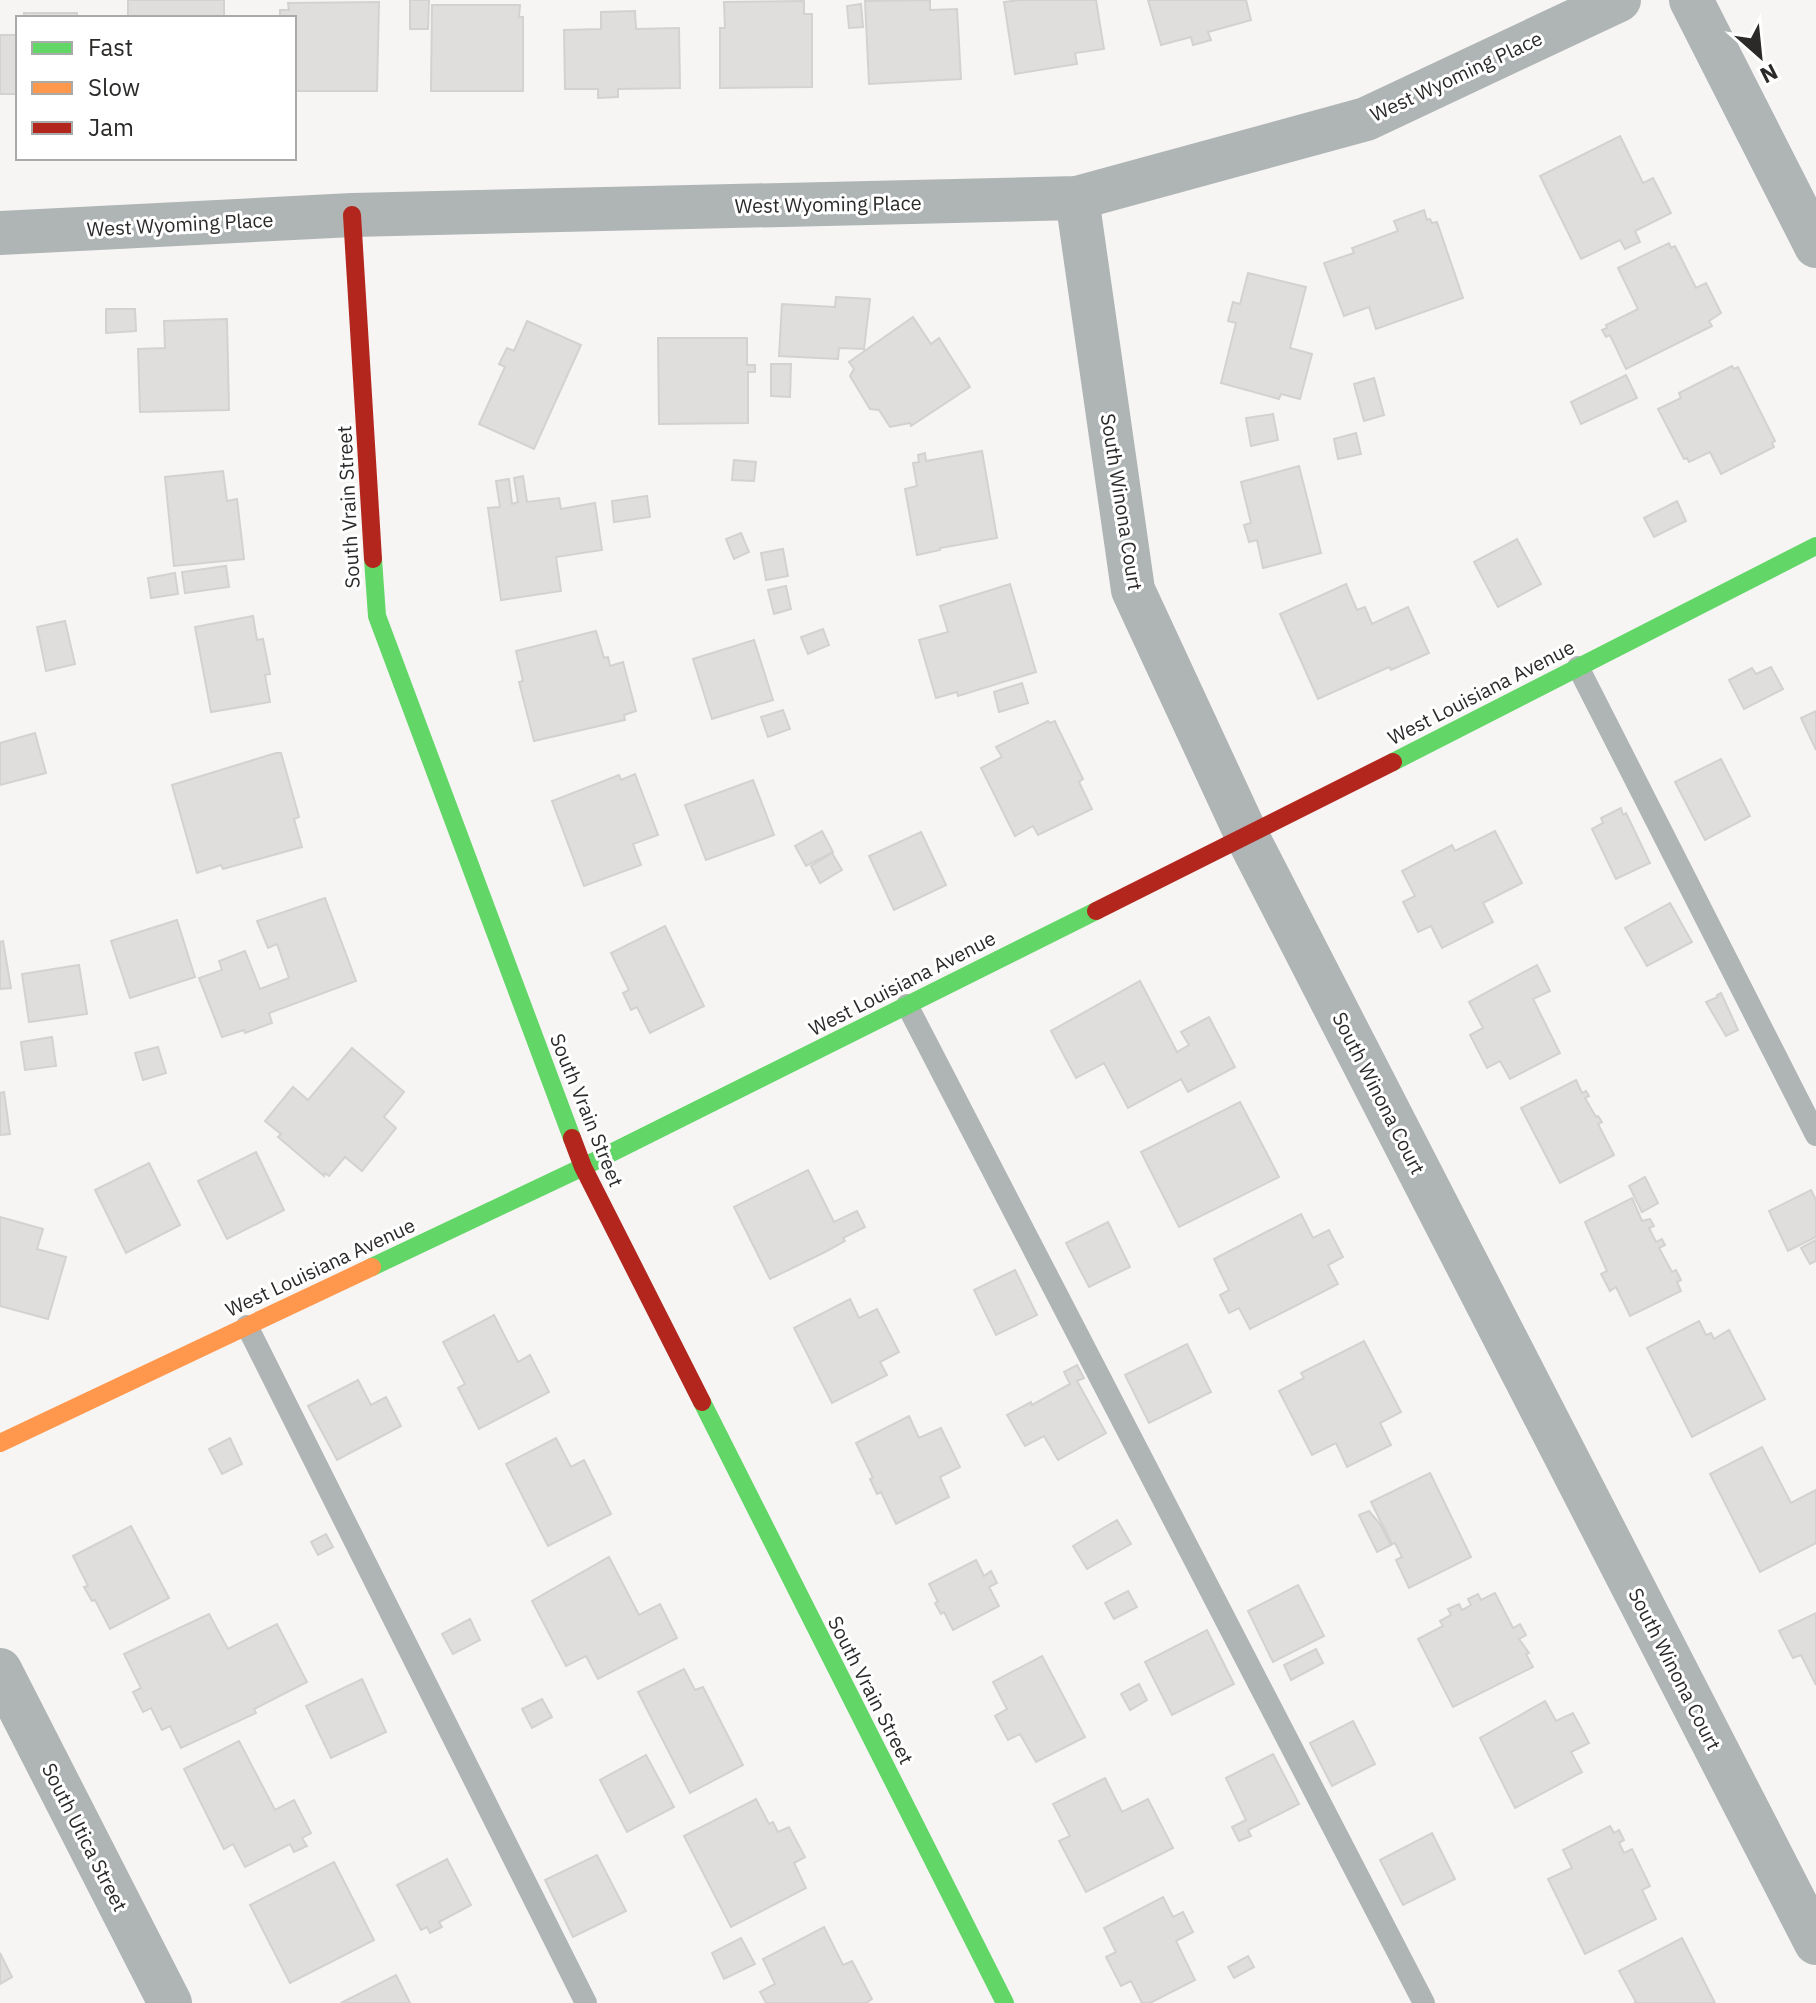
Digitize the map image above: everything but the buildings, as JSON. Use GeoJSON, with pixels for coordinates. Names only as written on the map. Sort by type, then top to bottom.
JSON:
{"type":"FeatureCollection","features":[{"type":"Feature","properties":{"kind":"street","name":"West Wyoming Place"},"geometry":{"type":"LineString","coordinates":[[0,233],[352,215],[1077,198],[1366,119],[1619,0]]}},
{"type":"Feature","properties":{"kind":"street"},"geometry":{"type":"LineString","coordinates":[[1691,0],[1816,246]]}},
{"type":"Feature","properties":{"kind":"street","name":"South Winona Court"},"geometry":{"type":"LineString","coordinates":[[1077,198],[1133,590],[1247,836],[1816,1943]]}},
{"type":"Feature","properties":{"kind":"street","name":"South Vrain Street"},"geometry":{"type":"LineString","coordinates":[[352,215],[377,616],[583,1167],[1005,2003]]}},
{"type":"Feature","properties":{"kind":"street","name":"West Louisiana Avenue"},"geometry":{"type":"LineString","coordinates":[[0,1443],[583,1167],[1247,836],[1816,546]]}},
{"type":"Feature","properties":{"kind":"street","name":"South Utica Street"},"geometry":{"type":"LineString","coordinates":[[0,1670],[170,2003]]}},
{"type":"Feature","properties":{"kind":"lane"},"geometry":{"type":"LineString","coordinates":[[1578,667],[1816,1135]]}},
{"type":"Feature","properties":{"kind":"lane"},"geometry":{"type":"LineString","coordinates":[[907,1005],[1424,2003]]}},
{"type":"Feature","properties":{"kind":"lane"},"geometry":{"type":"LineString","coordinates":[[247,1326],[586,2003]]}},
{"type":"Feature","properties":{"kind":"traffic: fast"},"geometry":{"type":"LineString","coordinates":[[1393,762],[1816,546]]}},
{"type":"Feature","properties":{"kind":"traffic: fast"},"geometry":{"type":"LineString","coordinates":[[373,559],[377,616],[572,1138]]}},
{"type":"Feature","properties":{"kind":"traffic: fast"},"geometry":{"type":"LineString","coordinates":[[372,1267],[583,1167],[1096,911]]}},
{"type":"Feature","properties":{"kind":"traffic: fast"},"geometry":{"type":"LineString","coordinates":[[702,1402],[1005,2003]]}},
{"type":"Feature","properties":{"kind":"traffic: slow"},"geometry":{"type":"LineString","coordinates":[[0,1443],[372,1267]]}},
{"type":"Feature","properties":{"kind":"traffic: jam"},"geometry":{"type":"LineString","coordinates":[[352,215],[373,559]]}},
{"type":"Feature","properties":{"kind":"traffic: jam"},"geometry":{"type":"LineString","coordinates":[[1096,911],[1393,762]]}},
{"type":"Feature","properties":{"kind":"traffic: jam"},"geometry":{"type":"LineString","coordinates":[[572,1138],[583,1167],[702,1402]]}}]}
